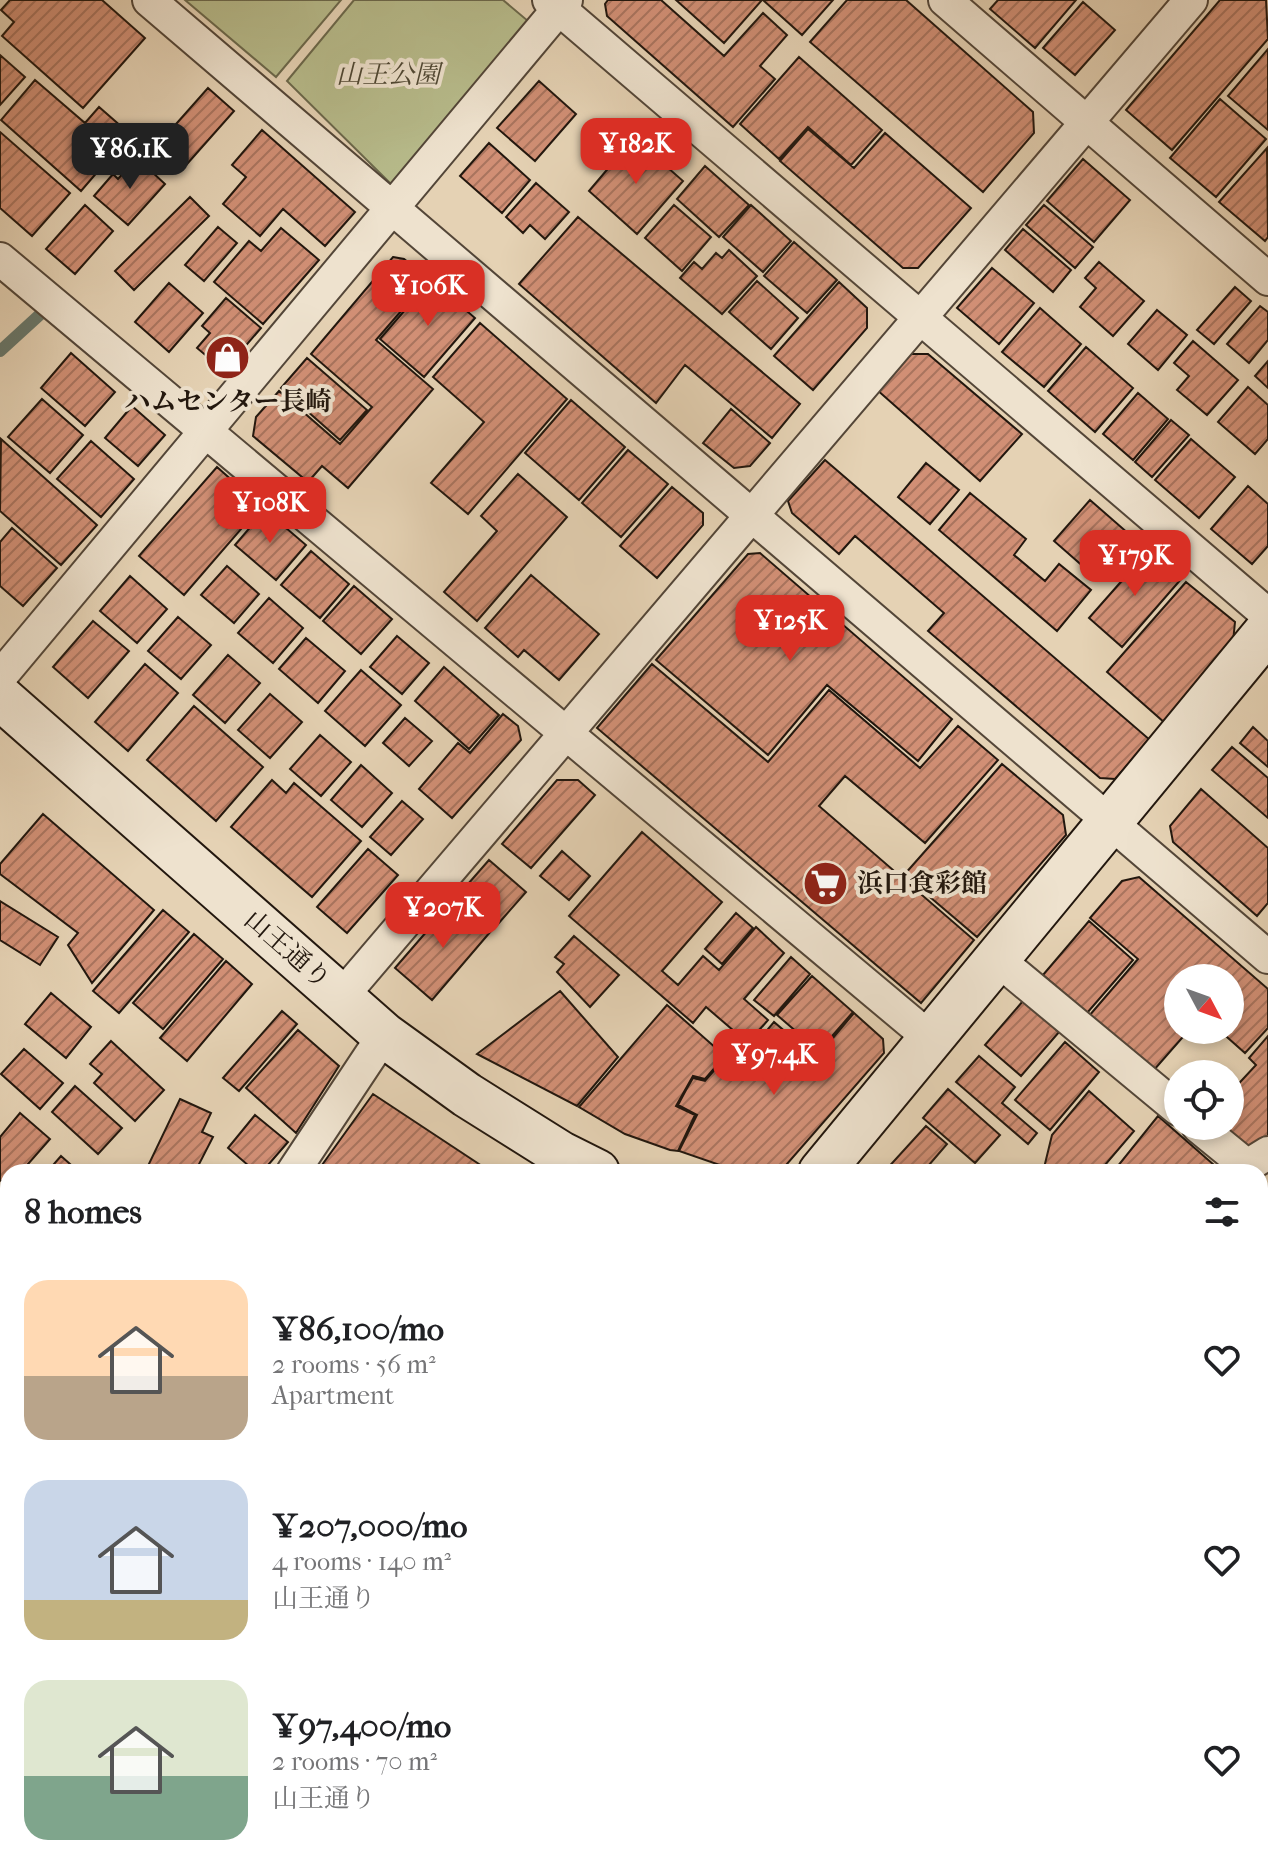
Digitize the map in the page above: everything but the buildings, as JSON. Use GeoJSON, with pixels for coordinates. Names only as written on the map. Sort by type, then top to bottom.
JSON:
{"type":"FeatureCollection","features":[{"type":"Feature","properties":{"kind":"street"},"geometry":{"type":"LineString","coordinates":[[149,0],[1268,957]]}},
{"type":"Feature","properties":{"kind":"street"},"geometry":{"type":"LineString","coordinates":[[945,0],[1268,279]]}},
{"type":"Feature","properties":{"kind":"street"},"geometry":{"type":"LineString","coordinates":[[342,996],[1191,0]]}},
{"type":"Feature","properties":{"kind":"street"},"geometry":{"type":"LineString","coordinates":[[0,677],[392,208],[558,3],[1268,615]]}},
{"type":"Feature","properties":{"kind":"street"},"geometry":{"type":"LineString","coordinates":[[0,259],[931,1039]]}},
{"type":"Feature","properties":{"kind":"street"},"geometry":{"type":"LineString","coordinates":[[828,1164],[1268,630]]}},
{"type":"Feature","properties":{"kind":"street","name":"山王通り"},"geometry":{"type":"LineString","coordinates":[[0,697],[384,1035],[467,1095],[581,1164]]}},
{"type":"Feature","properties":{"kind":"street"},"geometry":{"type":"LineString","coordinates":[[997,959],[1164,1097]]}},
{"type":"Feature","properties":{"kind":"street"},"geometry":{"type":"LineString","coordinates":[[298,1164],[384,1035]]}},
{"type":"Feature","properties":{"kind":"street"},"geometry":{"type":"LineString","coordinates":[[1215,1140],[1245,1164]]}},
{"type":"Feature","properties":{"kind":"street"},"geometry":{"type":"LineString","coordinates":[[1250,1164],[1268,1153]]}},
{"type":"Feature","properties":{"kind":"green space"},"geometry":{"type":"Polygon","coordinates":[[[185,0],[341,0],[276,77],[185,0]]]}},
{"type":"Feature","properties":{"kind":"green space","name":"山王公園"},"geometry":{"type":"Polygon","coordinates":[[[354,0],[503,0],[528,21],[391,184],[287,81],[354,0]]]}},
{"type":"Feature","properties":{"kind":"waterway"},"geometry":{"type":"LineString","coordinates":[[0,351],[46,309]]}},
{"type":"Feature","properties":{"kind":"place","name":"ハムセンター長崎"},"geometry":{"type":"Point","coordinates":[228,358]}},
{"type":"Feature","properties":{"kind":"place","name":"浜口食彩館"},"geometry":{"type":"Point","coordinates":[826,883]}}]}
